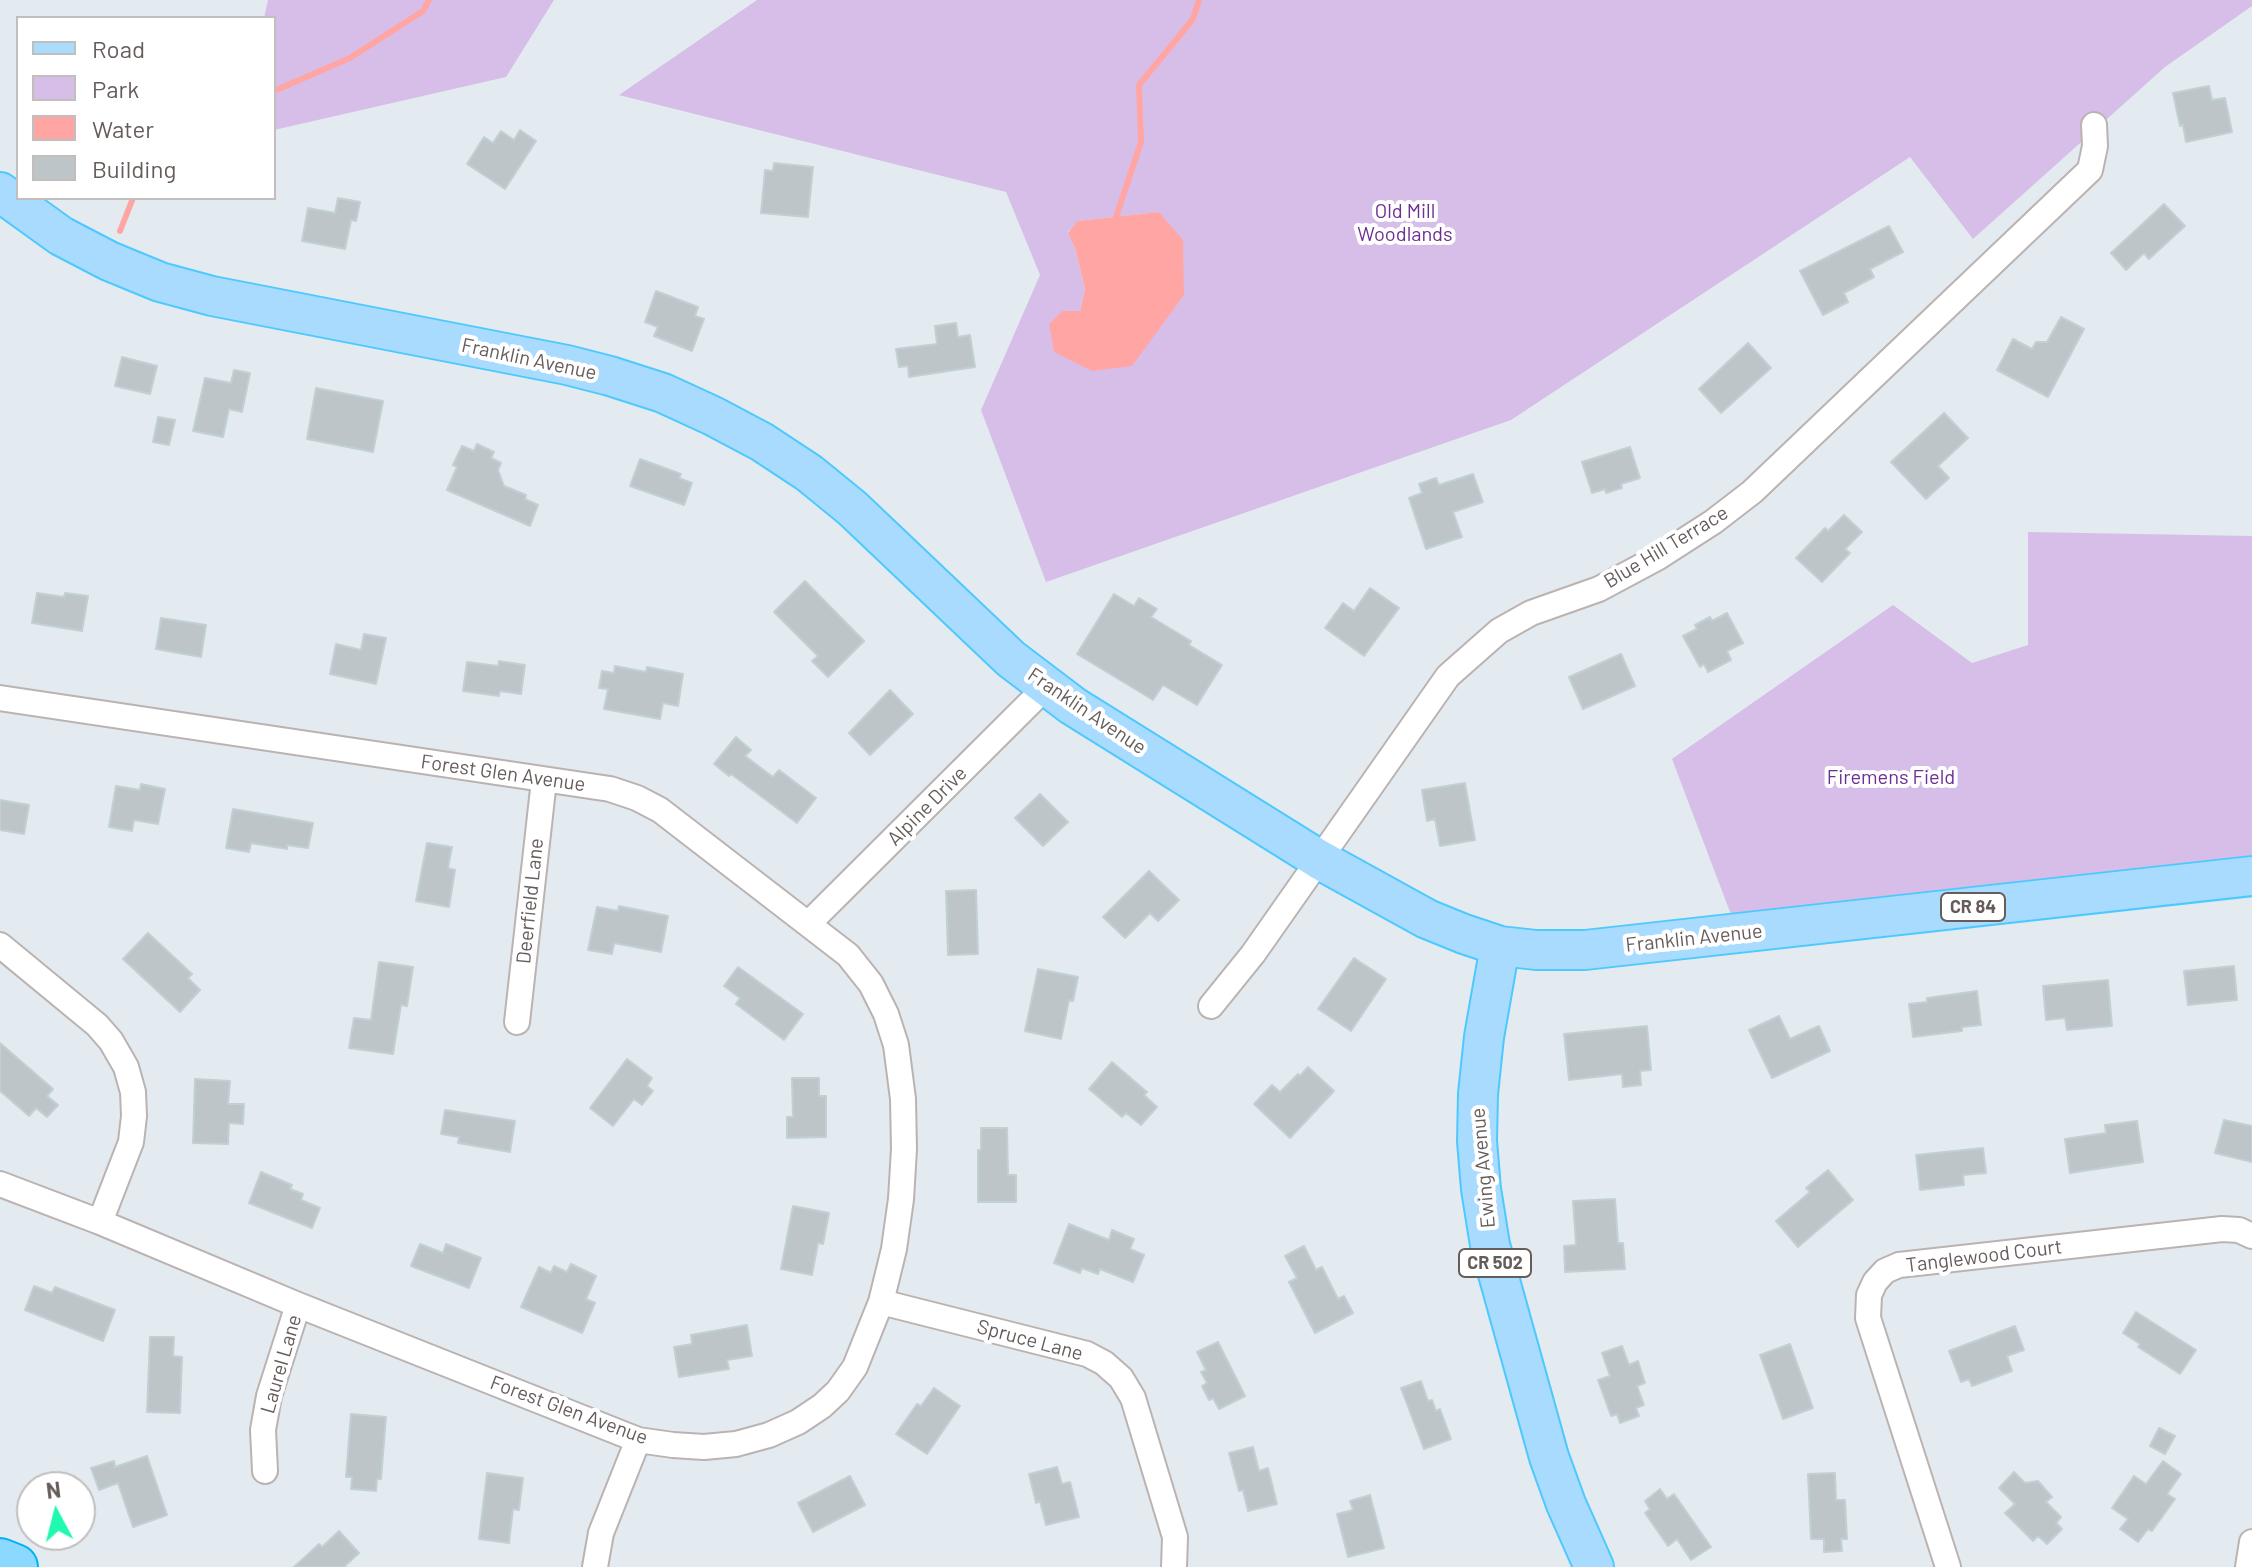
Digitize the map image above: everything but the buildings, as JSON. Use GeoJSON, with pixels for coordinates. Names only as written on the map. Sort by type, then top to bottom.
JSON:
{"type":"FeatureCollection","features":[{"type":"Feature","properties":{"kind":"highway"},"geometry":{"type":"LineString","coordinates":[[0,1561],[15,1567]]}},
{"type":"Feature","properties":{"kind":"main road","name":"Franklin Avenue"},"geometry":{"type":"LineString","coordinates":[[0,192],[61,236],[109,261],[160,282],[212,296],[567,365],[663,393],[713,416],[809,473],[852,508],[989,638],[1046,687],[1086,714],[1320,860],[1427,919],[1500,946],[1585,950],[2252,876]]}},
{"type":"Feature","properties":{"kind":"main road","name":"Ewing Avenue"},"geometry":{"type":"LineString","coordinates":[[1500,946],[1484,1037],[1478,1094],[1477,1141],[1481,1189],[1490,1245],[1549,1457],[1594,1567]]}},
{"type":"Feature","properties":{"kind":"street","name":"Blue Hill Terrace"},"geometry":{"type":"LineString","coordinates":[[1211,1006],[1253,954],[1448,676],[1499,631],[1531,613],[1599,589],[1657,558],[1752,492],[2090,170],[2095,146],[2094,125]]}},
{"type":"Feature","properties":{"kind":"street","name":"Alpine Drive"},"geometry":{"type":"LineString","coordinates":[[808,924],[1046,687]]}},
{"type":"Feature","properties":{"kind":"street","name":"Forest Glen Avenue"},"geometry":{"type":"LineString","coordinates":[[0,698],[610,789],[637,798],[660,810],[848,955],[871,984],[886,1014],[896,1045],[903,1099],[904,1149],[894,1249],[881,1302],[855,1367],[838,1391],[798,1422],[769,1435],[736,1444],[704,1447],[638,1440],[0,1184]]}},
{"type":"Feature","properties":{"kind":"street","name":"Deerfield Lane"},"geometry":{"type":"LineString","coordinates":[[517,1022],[544,780]]}},
{"type":"Feature","properties":{"kind":"street"},"geometry":{"type":"LineString","coordinates":[[0,945],[97,1025],[111,1041],[126,1067],[134,1104],[131,1142],[100,1222]]}},
{"type":"Feature","properties":{"kind":"street","name":"Tanglewood Court"},"geometry":{"type":"LineString","coordinates":[[1948,1567],[1868,1318],[1869,1295],[1885,1271],[1899,1265],[2222,1229],[2239,1230],[2252,1236]]}},
{"type":"Feature","properties":{"kind":"street","name":"Spruce Lane"},"geometry":{"type":"LineString","coordinates":[[881,1302],[1087,1354],[1104,1363],[1121,1378],[1133,1398],[1175,1537],[1174,1567]]}},
{"type":"Feature","properties":{"kind":"street","name":"Laurel Lane"},"geometry":{"type":"LineString","coordinates":[[265,1471],[263,1430],[269,1396],[298,1305]]}},
{"type":"Feature","properties":{"kind":"street"},"geometry":{"type":"LineString","coordinates":[[595,1567],[601,1533],[638,1440]]}},
{"type":"Feature","properties":{"kind":"street"},"geometry":{"type":"LineString","coordinates":[[2248,1567],[2252,1542]]}},
{"type":"Feature","properties":{"kind":"green space"},"geometry":{"type":"Polygon","coordinates":[[[268,0],[554,0],[506,77],[276,130],[276,16],[264,16],[268,0]]]}},
{"type":"Feature","properties":{"kind":"green space","name":"Old Mill Woodlands"},"geometry":{"type":"Polygon","coordinates":[[[757,0],[2252,0],[2252,6],[2165,67],[1973,239],[1910,157],[1511,420],[1046,582],[981,410],[1040,275],[1006,192],[619,95],[757,0]],[[1160,212],[1078,221],[1068,232],[1085,289],[1080,311],[1062,311],[1054,352],[1160,212]]]}},
{"type":"Feature","properties":{"kind":"green space","name":"Firemens Field"},"geometry":{"type":"Polygon","coordinates":[[[2028,532],[2252,536],[2252,876],[1738,933],[1672,759],[1893,605],[1972,663],[2028,645],[2028,532]]]}},
{"type":"Feature","properties":{"kind":"water"},"geometry":{"type":"Polygon","coordinates":[[[1159,212],[1183,240],[1184,295],[1132,366],[1092,371],[1054,352],[1049,324],[1062,311],[1080,311],[1085,289],[1068,233],[1077,221],[1159,212]]]}},
{"type":"Feature","properties":{"kind":"waterway"},"geometry":{"type":"LineString","coordinates":[[276,90],[350,58],[423,11],[429,0]]}},
{"type":"Feature","properties":{"kind":"waterway"},"geometry":{"type":"LineString","coordinates":[[1116,217],[1141,142],[1139,85],[1193,19],[1199,0]]}},
{"type":"Feature","properties":{"kind":"waterway"},"geometry":{"type":"LineString","coordinates":[[120,231],[132,200]]}}]}
